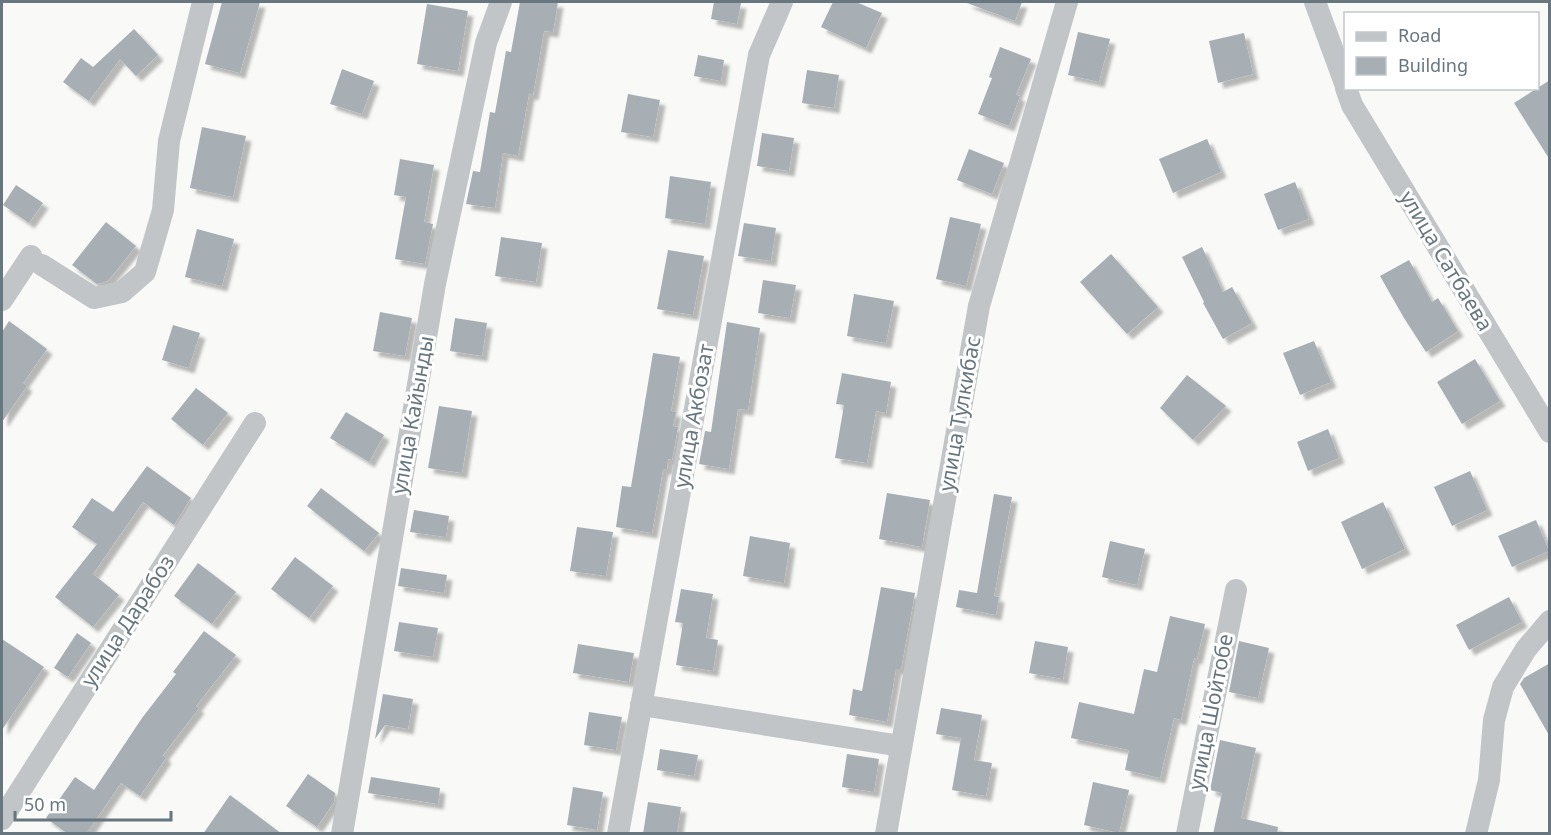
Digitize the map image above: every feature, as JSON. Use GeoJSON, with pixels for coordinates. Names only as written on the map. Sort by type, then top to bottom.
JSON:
{"type":"FeatureCollection","features":[{"type":"Feature","properties":{"kind":"street"},"geometry":{"type":"LineString","coordinates":[[2,300],[36,260],[94,298],[122,292],[145,272],[163,210],[168,141],[203,2]]}},
{"type":"Feature","properties":{"kind":"street","name":"улица Кайынды"},"geometry":{"type":"LineString","coordinates":[[342,834],[435,284],[486,43],[501,2]]}},
{"type":"Feature","properties":{"kind":"street","name":"улица Акбозат"},"geometry":{"type":"LineString","coordinates":[[618,834],[759,55],[782,2]]}},
{"type":"Feature","properties":{"kind":"street","name":"улица Тулкибас"},"geometry":{"type":"LineString","coordinates":[[886,834],[979,306],[1067,2]]}},
{"type":"Feature","properties":{"kind":"street","name":"улица Сатбаева"},"geometry":{"type":"LineString","coordinates":[[1315,2],[1344,82]]}},
{"type":"Feature","properties":{"kind":"street","name":"улица Сатбаева"},"geometry":{"type":"LineString","coordinates":[[1347,90],[1352,105],[1550,432]]}},
{"type":"Feature","properties":{"kind":"street","name":"улица Дарабоз"},"geometry":{"type":"LineString","coordinates":[[2,819],[255,423]]}},
{"type":"Feature","properties":{"kind":"street","name":"улица Шойтобе"},"geometry":{"type":"LineString","coordinates":[[1187,834],[1236,590]]}},
{"type":"Feature","properties":{"kind":"street"},"geometry":{"type":"LineString","coordinates":[[1476,834],[1489,780],[1494,720],[1503,687],[1526,649],[1550,621]]}},
{"type":"Feature","properties":{"kind":"street"},"geometry":{"type":"LineString","coordinates":[[641,705],[901,746]]}},
{"type":"Feature","properties":{"kind":"building"},"geometry":{"type":"Polygon","coordinates":[[[222,2],[260,2],[240,73],[205,64],[222,2]]]}},
{"type":"Feature","properties":{"kind":"building"},"geometry":{"type":"Polygon","coordinates":[[[520,2],[558,2],[553,32],[544,31],[533,95],[529,94],[518,156],[503,153],[495,208],[466,204],[473,171],[480,172],[490,112],[495,113],[506,51],[511,52],[520,2]]]}},
{"type":"Feature","properties":{"kind":"building"},"geometry":{"type":"Polygon","coordinates":[[[714,2],[741,3],[737,24],[711,19],[714,2]]]}},
{"type":"Feature","properties":{"kind":"building"},"geometry":{"type":"Polygon","coordinates":[[[833,2],[856,2],[882,13],[866,48],[821,27],[833,2]]]}},
{"type":"Feature","properties":{"kind":"building"},"geometry":{"type":"Polygon","coordinates":[[[967,2],[1022,2],[1015,21],[967,2]]]}},
{"type":"Feature","properties":{"kind":"building"},"geometry":{"type":"Polygon","coordinates":[[[427,4],[468,11],[458,71],[417,64],[427,4]]]}},
{"type":"Feature","properties":{"kind":"building"},"geometry":{"type":"Polygon","coordinates":[[[134,29],[158,55],[136,76],[120,59],[89,101],[63,82],[81,58],[93,67],[134,29]]]}},
{"type":"Feature","properties":{"kind":"building"},"geometry":{"type":"Polygon","coordinates":[[[1078,32],[1110,39],[1099,82],[1068,75],[1078,32]]]}},
{"type":"Feature","properties":{"kind":"building"},"geometry":{"type":"Polygon","coordinates":[[[1244,33],[1253,74],[1218,83],[1209,41],[1244,33]]]}},
{"type":"Feature","properties":{"kind":"building"},"geometry":{"type":"Polygon","coordinates":[[[1000,47],[1031,59],[1016,95],[1020,96],[1009,126],[978,114],[992,78],[989,77],[1000,47]]]}},
{"type":"Feature","properties":{"kind":"building"},"geometry":{"type":"Polygon","coordinates":[[[698,55],[724,60],[721,81],[694,76],[698,55]]]}},
{"type":"Feature","properties":{"kind":"building"},"geometry":{"type":"Polygon","coordinates":[[[342,69],[374,81],[362,114],[330,104],[342,69]]]}},
{"type":"Feature","properties":{"kind":"building"},"geometry":{"type":"Polygon","coordinates":[[[807,70],[839,75],[834,108],[802,103],[807,70]]]}},
{"type":"Feature","properties":{"kind":"building"},"geometry":{"type":"Polygon","coordinates":[[[1550,80],[1550,160],[1514,103],[1534,90],[1539,90],[1539,87],[1550,80]]]}},
{"type":"Feature","properties":{"kind":"building"},"geometry":{"type":"Polygon","coordinates":[[[628,94],[660,100],[653,137],[621,132],[628,94]]]}},
{"type":"Feature","properties":{"kind":"building"},"geometry":{"type":"Polygon","coordinates":[[[202,127],[246,136],[233,197],[190,188],[202,127]]]}},
{"type":"Feature","properties":{"kind":"building"},"geometry":{"type":"Polygon","coordinates":[[[762,133],[794,138],[789,171],[757,166],[762,133]]]}},
{"type":"Feature","properties":{"kind":"building"},"geometry":{"type":"Polygon","coordinates":[[[1207,139],[1221,172],[1173,193],[1159,159],[1207,139]]]}},
{"type":"Feature","properties":{"kind":"building"},"geometry":{"type":"Polygon","coordinates":[[[969,149],[1004,163],[992,194],[957,180],[969,149]]]}},
{"type":"Feature","properties":{"kind":"building"},"geometry":{"type":"Polygon","coordinates":[[[400,159],[434,165],[424,222],[433,224],[425,264],[395,259],[406,197],[394,195],[400,159]]]}},
{"type":"Feature","properties":{"kind":"building"},"geometry":{"type":"Polygon","coordinates":[[[670,176],[711,182],[705,224],[665,218],[670,176]]]}},
{"type":"Feature","properties":{"kind":"building"},"geometry":{"type":"Polygon","coordinates":[[[1295,182],[1309,219],[1278,230],[1264,194],[1295,182]]]}},
{"type":"Feature","properties":{"kind":"building"},"geometry":{"type":"Polygon","coordinates":[[[16,185],[43,203],[29,223],[3,205],[16,185]]]}},
{"type":"Feature","properties":{"kind":"building"},"geometry":{"type":"Polygon","coordinates":[[[950,217],[981,224],[966,286],[936,279],[950,217]]]}},
{"type":"Feature","properties":{"kind":"building"},"geometry":{"type":"Polygon","coordinates":[[[106,222],[136,246],[108,281],[97,284],[72,265],[106,222]]]}},
{"type":"Feature","properties":{"kind":"building"},"geometry":{"type":"Polygon","coordinates":[[[744,223],[776,228],[771,261],[738,256],[744,223]]]}},
{"type":"Feature","properties":{"kind":"building"},"geometry":{"type":"Polygon","coordinates":[[[197,229],[234,239],[222,286],[185,277],[197,229]]]}},
{"type":"Feature","properties":{"kind":"building"},"geometry":{"type":"Polygon","coordinates":[[[501,237],[542,243],[536,282],[495,276],[501,237]]]}},
{"type":"Feature","properties":{"kind":"building"},"geometry":{"type":"Polygon","coordinates":[[[1202,247],[1223,292],[1232,287],[1252,323],[1223,339],[1182,257],[1202,247]]]}},
{"type":"Feature","properties":{"kind":"building"},"geometry":{"type":"Polygon","coordinates":[[[668,250],[704,256],[693,315],[657,309],[668,250]]]}},
{"type":"Feature","properties":{"kind":"building"},"geometry":{"type":"Polygon","coordinates":[[[1111,254],[1158,307],[1127,334],[1080,282],[1111,254]]]}},
{"type":"Feature","properties":{"kind":"building"},"geometry":{"type":"Polygon","coordinates":[[[1409,260],[1432,302],[1438,298],[1458,331],[1426,352],[1380,276],[1409,260]]]}},
{"type":"Feature","properties":{"kind":"building"},"geometry":{"type":"Polygon","coordinates":[[[763,280],[796,285],[790,318],[758,313],[763,280]]]}},
{"type":"Feature","properties":{"kind":"building"},"geometry":{"type":"Polygon","coordinates":[[[854,294],[894,301],[886,343],[847,336],[854,294]]]}},
{"type":"Feature","properties":{"kind":"building"},"geometry":{"type":"Polygon","coordinates":[[[380,312],[412,318],[405,356],[373,351],[380,312]]]}},
{"type":"Feature","properties":{"kind":"building"},"geometry":{"type":"Polygon","coordinates":[[[455,318],[487,323],[482,356],[450,351],[455,318]]]}},
{"type":"Feature","properties":{"kind":"building"},"geometry":{"type":"Polygon","coordinates":[[[9,321],[47,349],[23,383],[27,386],[2,422],[2,332],[9,321]]]}},
{"type":"Feature","properties":{"kind":"building"},"geometry":{"type":"Polygon","coordinates":[[[727,322],[760,328],[748,410],[738,409],[729,469],[699,464],[705,431],[711,432],[727,322]]]}},
{"type":"Feature","properties":{"kind":"building"},"geometry":{"type":"Polygon","coordinates":[[[173,325],[200,333],[189,368],[162,360],[173,325]]]}},
{"type":"Feature","properties":{"kind":"building"},"geometry":{"type":"Polygon","coordinates":[[[1314,341],[1331,382],[1300,395],[1283,353],[1314,341]]]}},
{"type":"Feature","properties":{"kind":"building"},"geometry":{"type":"Polygon","coordinates":[[[653,353],[680,357],[671,411],[676,412],[673,426],[678,427],[672,460],[668,459],[667,469],[663,469],[652,533],[616,527],[622,486],[631,487],[653,353]]]}},
{"type":"Feature","properties":{"kind":"building"},"geometry":{"type":"Polygon","coordinates":[[[1475,359],[1500,401],[1462,424],[1437,382],[1475,359]]]}},
{"type":"Feature","properties":{"kind":"building"},"geometry":{"type":"Polygon","coordinates":[[[842,373],[891,382],[886,413],[876,411],[867,463],[835,458],[844,405],[836,404],[842,373]]]}},
{"type":"Feature","properties":{"kind":"building"},"geometry":{"type":"Polygon","coordinates":[[[1187,375],[1226,406],[1193,440],[1160,408],[1187,375]]]}},
{"type":"Feature","properties":{"kind":"building"},"geometry":{"type":"Polygon","coordinates":[[[196,388],[228,413],[203,445],[171,419],[196,388]]]}},
{"type":"Feature","properties":{"kind":"building"},"geometry":{"type":"Polygon","coordinates":[[[439,406],[472,411],[462,473],[428,468],[439,406]]]}},
{"type":"Feature","properties":{"kind":"building"},"geometry":{"type":"Polygon","coordinates":[[[346,412],[384,435],[369,462],[330,438],[346,412]]]}},
{"type":"Feature","properties":{"kind":"building"},"geometry":{"type":"Polygon","coordinates":[[[1328,429],[1339,458],[1308,471],[1297,442],[1328,429]]]}},
{"type":"Feature","properties":{"kind":"building"},"geometry":{"type":"Polygon","coordinates":[[[147,466],[191,498],[174,525],[143,502],[93,574],[119,595],[93,627],[55,597],[97,544],[72,527],[92,498],[113,512],[147,466]]]}},
{"type":"Feature","properties":{"kind":"building"},"geometry":{"type":"Polygon","coordinates":[[[1470,471],[1487,510],[1452,526],[1434,487],[1470,471]]]}},
{"type":"Feature","properties":{"kind":"building"},"geometry":{"type":"Polygon","coordinates":[[[321,488],[379,533],[364,551],[307,506],[321,488]]]}},
{"type":"Feature","properties":{"kind":"building"},"geometry":{"type":"Polygon","coordinates":[[[887,493],[930,500],[922,547],[879,539],[887,493]]]}},
{"type":"Feature","properties":{"kind":"building"},"geometry":{"type":"Polygon","coordinates":[[[994,494],[1012,497],[994,596],[999,597],[996,615],[956,607],[959,590],[977,593],[994,494]]]}},
{"type":"Feature","properties":{"kind":"building"},"geometry":{"type":"Polygon","coordinates":[[[1383,502],[1405,549],[1362,569],[1341,522],[1383,502]]]}},
{"type":"Feature","properties":{"kind":"building"},"geometry":{"type":"Polygon","coordinates":[[[414,510],[449,516],[446,537],[410,532],[414,510]]]}},
{"type":"Feature","properties":{"kind":"building"},"geometry":{"type":"Polygon","coordinates":[[[1536,520],[1549,551],[1512,567],[1498,536],[1536,520]]]}},
{"type":"Feature","properties":{"kind":"building"},"geometry":{"type":"Polygon","coordinates":[[[577,527],[613,532],[606,576],[570,571],[577,527]]]}},
{"type":"Feature","properties":{"kind":"building"},"geometry":{"type":"Polygon","coordinates":[[[750,536],[790,543],[784,583],[743,576],[750,536]]]}},
{"type":"Feature","properties":{"kind":"building"},"geometry":{"type":"Polygon","coordinates":[[[1110,541],[1145,549],[1137,585],[1102,577],[1110,541]]]}},
{"type":"Feature","properties":{"kind":"building"},"geometry":{"type":"Polygon","coordinates":[[[295,557],[333,586],[309,618],[271,589],[295,557]]]}},
{"type":"Feature","properties":{"kind":"building"},"geometry":{"type":"Polygon","coordinates":[[[198,563],[236,592],[212,624],[174,596],[198,563]]]}},
{"type":"Feature","properties":{"kind":"building"},"geometry":{"type":"Polygon","coordinates":[[[401,568],[447,575],[444,593],[398,586],[401,568]]]}},
{"type":"Feature","properties":{"kind":"building"},"geometry":{"type":"Polygon","coordinates":[[[881,587],[915,593],[901,669],[896,669],[887,722],[849,715],[853,689],[862,691],[881,587]]]}},
{"type":"Feature","properties":{"kind":"building"},"geometry":{"type":"Polygon","coordinates":[[[681,589],[713,594],[706,638],[718,640],[713,671],[676,665],[683,623],[675,622],[681,589]]]}},
{"type":"Feature","properties":{"kind":"building"},"geometry":{"type":"Polygon","coordinates":[[[1509,597],[1522,622],[1469,650],[1456,625],[1509,597]]]}},
{"type":"Feature","properties":{"kind":"building"},"geometry":{"type":"Polygon","coordinates":[[[1170,616],[1205,624],[1197,659],[1194,658],[1181,720],[1174,718],[1160,778],[1125,770],[1129,750],[1071,738],[1079,702],[1134,714],[1144,669],[1157,672],[1170,616]]]}},
{"type":"Feature","properties":{"kind":"building"},"geometry":{"type":"Polygon","coordinates":[[[399,622],[438,628],[433,657],[394,651],[399,622]]]}},
{"type":"Feature","properties":{"kind":"building"},"geometry":{"type":"Polygon","coordinates":[[[204,631],[236,655],[196,706],[199,708],[163,755],[166,758],[140,796],[121,783],[86,834],[68,834],[46,818],[75,777],[94,790],[142,718],[176,674],[173,672],[204,631]]]}},
{"type":"Feature","properties":{"kind":"building"},"geometry":{"type":"Polygon","coordinates":[[[77,633],[91,643],[68,677],[54,668],[77,633]]]}},
{"type":"Feature","properties":{"kind":"building"},"geometry":{"type":"Polygon","coordinates":[[[2,639],[44,667],[2,730],[2,639]]]}},
{"type":"Feature","properties":{"kind":"building"},"geometry":{"type":"Polygon","coordinates":[[[1035,641],[1068,647],[1063,679],[1029,673],[1035,641]]]}},
{"type":"Feature","properties":{"kind":"building"},"geometry":{"type":"Polygon","coordinates":[[[1239,641],[1269,648],[1258,698],[1229,692],[1239,641]]]}},
{"type":"Feature","properties":{"kind":"building"},"geometry":{"type":"Polygon","coordinates":[[[578,644],[634,653],[629,682],[573,673],[578,644]]]}},
{"type":"Feature","properties":{"kind":"building"},"geometry":{"type":"Polygon","coordinates":[[[1550,663],[1550,737],[1520,684],[1524,678],[1550,663]]]}},
{"type":"Feature","properties":{"kind":"building"},"geometry":{"type":"Polygon","coordinates":[[[383,694],[413,699],[408,729],[385,725],[375,739],[383,694]]]}},
{"type":"Feature","properties":{"kind":"building"},"geometry":{"type":"Polygon","coordinates":[[[941,708],[982,715],[974,760],[992,763],[986,796],[952,790],[961,738],[936,734],[941,708]]]}},
{"type":"Feature","properties":{"kind":"building"},"geometry":{"type":"Polygon","coordinates":[[[589,712],[622,717],[616,750],[584,745],[589,712]]]}},
{"type":"Feature","properties":{"kind":"building"},"geometry":{"type":"Polygon","coordinates":[[[1220,740],[1256,748],[1241,818],[1278,827],[1277,834],[1213,834],[1222,793],[1210,790],[1220,740]]]}},
{"type":"Feature","properties":{"kind":"building"},"geometry":{"type":"Polygon","coordinates":[[[660,749],[698,755],[694,776],[657,770],[660,749]]]}},
{"type":"Feature","properties":{"kind":"building"},"geometry":{"type":"Polygon","coordinates":[[[847,754],[879,759],[874,792],[842,787],[847,754]]]}},
{"type":"Feature","properties":{"kind":"building"},"geometry":{"type":"Polygon","coordinates":[[[308,774],[335,793],[334,802],[317,827],[286,806],[308,774]]]}},
{"type":"Feature","properties":{"kind":"building"},"geometry":{"type":"Polygon","coordinates":[[[371,777],[440,788],[438,804],[368,793],[371,777]]]}},
{"type":"Feature","properties":{"kind":"building"},"geometry":{"type":"Polygon","coordinates":[[[1093,782],[1129,790],[1119,833],[1084,825],[1093,782]]]}},
{"type":"Feature","properties":{"kind":"building"},"geometry":{"type":"Polygon","coordinates":[[[573,787],[603,792],[597,830],[567,825],[573,787]]]}},
{"type":"Feature","properties":{"kind":"building"},"geometry":{"type":"Polygon","coordinates":[[[230,795],[282,834],[203,834],[230,795]]]}},
{"type":"Feature","properties":{"kind":"building"},"geometry":{"type":"Polygon","coordinates":[[[648,802],[681,807],[677,834],[643,834],[648,802]]]}}]}
